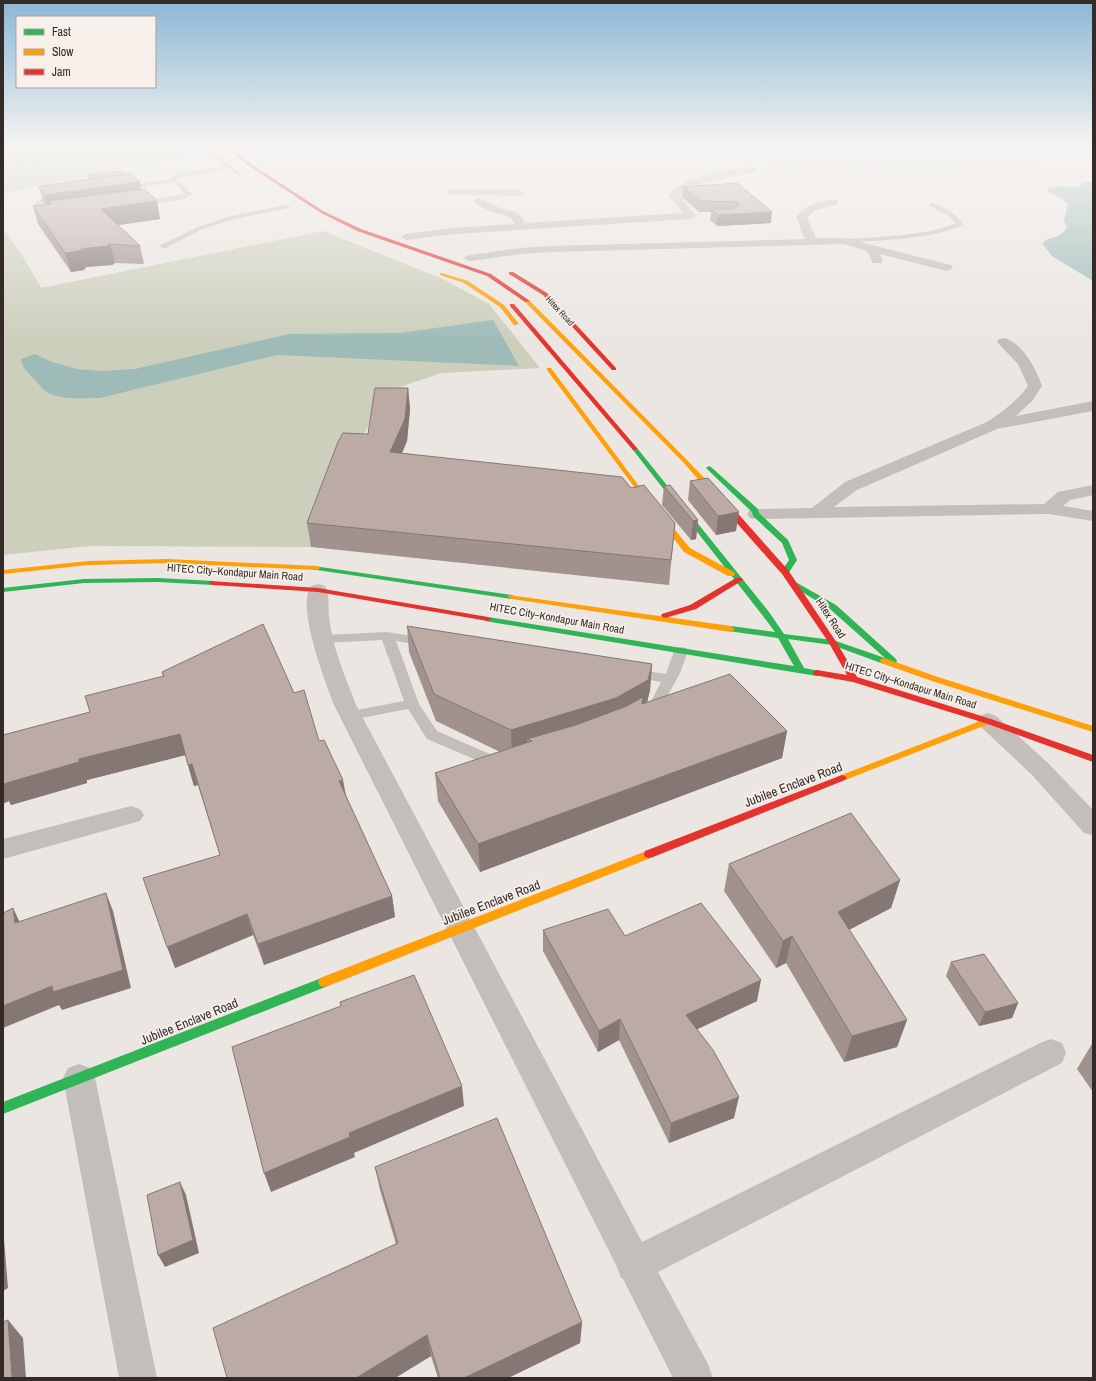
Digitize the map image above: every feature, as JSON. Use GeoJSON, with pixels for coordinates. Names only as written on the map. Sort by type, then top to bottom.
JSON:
{"type":"FeatureCollection","features":[{"type":"Feature","properties":{"kind":"street","name":"Hitex Road"},"geometry":{"type":"LineString","coordinates":[[324,212],[365,232],[489,275],[524,298],[684,460],[785,572],[833,643],[854,679]]}},
{"type":"Feature","properties":{"kind":"street"},"geometry":{"type":"LineString","coordinates":[[520,212],[522,226]]}},
{"type":"Feature","properties":{"kind":"street"},"geometry":{"type":"LineString","coordinates":[[406,237],[454,231],[522,226],[635,221],[695,216],[691,212]]}},
{"type":"Feature","properties":{"kind":"street"},"geometry":{"type":"LineString","coordinates":[[806,212],[801,217],[812,242]]}},
{"type":"Feature","properties":{"kind":"street"},"geometry":{"type":"LineString","coordinates":[[316,219],[340,231]]}},
{"type":"Feature","properties":{"kind":"street"},"geometry":{"type":"LineString","coordinates":[[371,224],[490,265]]}},
{"type":"Feature","properties":{"kind":"street"},"geometry":{"type":"LineString","coordinates":[[352,237],[476,280],[511,304],[655,472],[766,614],[782,637],[801,670]]}},
{"type":"Feature","properties":{"kind":"street"},"geometry":{"type":"LineString","coordinates":[[470,258],[521,251],[551,249],[844,241],[947,267]]}},
{"type":"Feature","properties":{"kind":"street"},"geometry":{"type":"LineString","coordinates":[[872,249],[878,261]]}},
{"type":"Feature","properties":{"kind":"street","name":"Hitex Road"},"geometry":{"type":"LineString","coordinates":[[502,269],[509,271],[545,294],[620,375]]}},
{"type":"Feature","properties":{"kind":"street"},"geometry":{"type":"LineString","coordinates":[[433,270],[466,282],[502,306],[521,331]]}},
{"type":"Feature","properties":{"kind":"street"},"geometry":{"type":"LineString","coordinates":[[816,513],[851,486],[992,425],[1003,419],[1014,409],[1030,394],[1035,386],[1031,372],[1021,358],[1004,342]]}},
{"type":"Feature","properties":{"kind":"street"},"geometry":{"type":"LineString","coordinates":[[545,363],[640,491],[687,550],[738,579]]}},
{"type":"Feature","properties":{"kind":"street"},"geometry":{"type":"LineString","coordinates":[[992,425],[1093,406]]}},
{"type":"Feature","properties":{"kind":"street"},"geometry":{"type":"LineString","coordinates":[[701,461],[755,511],[756,514],[785,542],[793,560],[785,572]]}},
{"type":"Feature","properties":{"kind":"street"},"geometry":{"type":"LineString","coordinates":[[1049,509],[1064,496],[1093,490]]}},
{"type":"Feature","properties":{"kind":"street"},"geometry":{"type":"LineString","coordinates":[[756,514],[1049,509],[1093,516]]}},
{"type":"Feature","properties":{"kind":"street","name":"HITEC City–Kondapur Main Road"},"geometry":{"type":"LineString","coordinates":[[3,572],[88,563],[167,561],[317,568],[782,637],[833,643],[1093,729]]}},
{"type":"Feature","properties":{"kind":"street"},"geometry":{"type":"LineString","coordinates":[[660,618],[693,607],[738,579]]}},
{"type":"Feature","properties":{"kind":"street","name":"HITEC City–Kondapur Main Road"},"geometry":{"type":"LineString","coordinates":[[3,590],[84,581],[158,580],[318,590],[452,606],[681,651],[854,679],[988,721],[1093,759]]}},
{"type":"Feature","properties":{"kind":"street"},"geometry":{"type":"LineString","coordinates":[[792,582],[833,607],[897,665]]}},
{"type":"Feature","properties":{"kind":"street"},"geometry":{"type":"LineString","coordinates":[[452,606],[461,589]]}},
{"type":"Feature","properties":{"kind":"street"},"geometry":{"type":"LineString","coordinates":[[318,590],[316,607],[329,661],[350,715],[634,1265],[694,1378]]}},
{"type":"Feature","properties":{"kind":"street"},"geometry":{"type":"LineString","coordinates":[[988,721],[1041,770],[1093,826]]}},
{"type":"Feature","properties":{"kind":"street","name":"Jubilee Enclave Road"},"geometry":{"type":"LineString","coordinates":[[3,1108],[988,721]]}},
{"type":"Feature","properties":{"kind":"street"},"geometry":{"type":"LineString","coordinates":[[3,849],[131,815]]}},
{"type":"Feature","properties":{"kind":"street"},"geometry":{"type":"LineString","coordinates":[[634,1265],[1051,1053]]}},
{"type":"Feature","properties":{"kind":"street"},"geometry":{"type":"LineString","coordinates":[[79,1078],[138,1378]]}},
{"type":"Feature","properties":{"kind":"lane"},"geometry":{"type":"LineString","coordinates":[[41,212],[48,216],[57,215]]}},
{"type":"Feature","properties":{"kind":"lane"},"geometry":{"type":"LineString","coordinates":[[163,246],[200,228],[232,217],[267,212]]}},
{"type":"Feature","properties":{"kind":"lane"},"geometry":{"type":"LineString","coordinates":[[844,241],[908,235],[949,229],[960,224],[957,219],[949,212]]}},
{"type":"Feature","properties":{"kind":"lane"},"geometry":{"type":"LineString","coordinates":[[387,636],[412,704],[432,735],[488,759],[512,764]]}},
{"type":"Feature","properties":{"kind":"lane"},"geometry":{"type":"LineString","coordinates":[[324,639],[387,636],[442,644]]}},
{"type":"Feature","properties":{"kind":"lane"},"geometry":{"type":"LineString","coordinates":[[633,721],[652,710],[673,673],[681,651]]}},
{"type":"Feature","properties":{"kind":"lane"},"geometry":{"type":"LineString","coordinates":[[622,672],[669,679]]}},
{"type":"Feature","properties":{"kind":"lane"},"geometry":{"type":"LineString","coordinates":[[350,715],[412,704]]}},
{"type":"Feature","properties":{"kind":"green space"},"geometry":{"type":"Polygon","coordinates":[[[3,228],[25,260],[41,288],[323,231],[445,280],[489,304],[540,368],[442,373],[394,389],[340,468],[311,547],[89,546],[3,555],[3,228]]]}},
{"type":"Feature","properties":{"kind":"water"},"geometry":{"type":"Polygon","coordinates":[[[1066,212],[1093,212],[1093,281],[1052,256],[1042,243],[1058,236],[1064,231],[1067,227],[1064,221],[1066,212]]]}},
{"type":"Feature","properties":{"kind":"water"},"geometry":{"type":"Polygon","coordinates":[[[493,320],[519,366],[277,355],[100,398],[64,398],[45,391],[25,369],[21,359],[35,354],[52,362],[77,369],[99,371],[135,369],[289,334],[399,333],[493,320]]]}},
{"type":"Feature","properties":{"kind":"building"},"geometry":{"type":"Polygon","coordinates":[[[37,212],[105,212],[140,246],[110,244],[107,246],[81,249],[79,251],[65,253],[37,212]]]}},
{"type":"Feature","properties":{"kind":"building"},"geometry":{"type":"Polygon","coordinates":[[[715,212],[764,212],[718,215],[715,212]]]}},
{"type":"Feature","properties":{"kind":"building"},"geometry":{"type":"Polygon","coordinates":[[[375,388],[408,388],[405,419],[390,452],[622,477],[631,488],[644,485],[675,523],[671,560],[307,523],[338,442],[343,433],[368,434],[375,388]]]}},
{"type":"Feature","properties":{"kind":"building"},"geometry":{"type":"Polygon","coordinates":[[[708,478],[739,512],[718,516],[690,481],[708,478]]]}},
{"type":"Feature","properties":{"kind":"building"},"geometry":{"type":"Polygon","coordinates":[[[670,485],[698,520],[693,521],[664,486],[670,485]]]}},
{"type":"Feature","properties":{"kind":"building"},"geometry":{"type":"Polygon","coordinates":[[[263,624],[294,693],[304,690],[319,741],[324,740],[343,780],[339,781],[392,896],[258,944],[247,914],[167,947],[143,878],[220,855],[192,764],[188,765],[180,734],[79,759],[79,762],[3,784],[3,735],[90,712],[85,696],[164,676],[162,672],[263,624]]]}},
{"type":"Feature","properties":{"kind":"building"},"geometry":{"type":"Polygon","coordinates":[[[407,626],[652,664],[648,680],[616,698],[511,730],[434,694],[407,626]]]}},
{"type":"Feature","properties":{"kind":"building"},"geometry":{"type":"Polygon","coordinates":[[[730,674],[787,731],[478,844],[435,773],[532,741],[527,739],[576,725],[627,706],[643,697],[642,704],[730,674]]]}},
{"type":"Feature","properties":{"kind":"building"},"geometry":{"type":"Polygon","coordinates":[[[851,813],[900,880],[838,912],[907,1020],[852,1036],[792,936],[783,941],[729,864],[851,813]]]}},
{"type":"Feature","properties":{"kind":"building"},"geometry":{"type":"Polygon","coordinates":[[[106,893],[123,970],[53,992],[52,986],[3,1006],[3,913],[13,908],[15,923],[106,893]]]}},
{"type":"Feature","properties":{"kind":"building"},"geometry":{"type":"Polygon","coordinates":[[[701,903],[761,980],[686,1015],[713,1050],[739,1097],[671,1123],[620,1019],[599,1031],[543,930],[608,909],[625,936],[701,903]]]}},
{"type":"Feature","properties":{"kind":"building"},"geometry":{"type":"Polygon","coordinates":[[[984,954],[1018,1003],[985,1012],[951,962],[984,954]]]}},
{"type":"Feature","properties":{"kind":"building"},"geometry":{"type":"Polygon","coordinates":[[[414,975],[462,1086],[349,1133],[350,1137],[264,1173],[232,1047],[341,1006],[340,1002],[414,975]]]}},
{"type":"Feature","properties":{"kind":"building"},"geometry":{"type":"Polygon","coordinates":[[[497,1118],[582,1322],[464,1378],[440,1378],[427,1335],[356,1378],[227,1378],[213,1328],[398,1243],[375,1167],[497,1118]]]}},
{"type":"Feature","properties":{"kind":"building"},"geometry":{"type":"Polygon","coordinates":[[[180,1182],[193,1240],[158,1255],[147,1195],[180,1182]]]}},
{"type":"Feature","properties":{"kind":"building"},"geometry":{"type":"Polygon","coordinates":[[[8,1320],[12,1378],[3,1378],[3,1322],[8,1320]]]}},
{"type":"Feature","properties":{"kind":"traffic: fast"},"geometry":{"type":"LineString","coordinates":[[635,449],[766,614],[782,637],[801,671]]}},
{"type":"Feature","properties":{"kind":"traffic: fast"},"geometry":{"type":"LineString","coordinates":[[709,468],[755,511],[756,514],[785,542],[793,560],[785,572]]}},
{"type":"Feature","properties":{"kind":"traffic: fast"},"geometry":{"type":"LineString","coordinates":[[317,568],[512,597]]}},
{"type":"Feature","properties":{"kind":"traffic: fast"},"geometry":{"type":"LineString","coordinates":[[3,590],[84,581],[158,580],[213,583]]}},
{"type":"Feature","properties":{"kind":"traffic: fast"},"geometry":{"type":"LineString","coordinates":[[792,582],[833,607],[893,661]]}},
{"type":"Feature","properties":{"kind":"traffic: fast"},"geometry":{"type":"LineString","coordinates":[[488,619],[817,673]]}},
{"type":"Feature","properties":{"kind":"traffic: fast"},"geometry":{"type":"LineString","coordinates":[[731,629],[833,643],[884,661]]}},
{"type":"Feature","properties":{"kind":"traffic: fast"},"geometry":{"type":"LineString","coordinates":[[3,1108],[324,982]]}},
{"type":"Feature","properties":{"kind":"traffic: slow"},"geometry":{"type":"LineString","coordinates":[[442,274],[466,282],[502,306],[516,324]]}},
{"type":"Feature","properties":{"kind":"traffic: slow"},"geometry":{"type":"LineString","coordinates":[[527,301],[684,460],[730,510]]}},
{"type":"Feature","properties":{"kind":"traffic: slow"},"geometry":{"type":"LineString","coordinates":[[549,369],[640,491],[687,550],[731,574]]}},
{"type":"Feature","properties":{"kind":"traffic: slow"},"geometry":{"type":"LineString","coordinates":[[3,572],[88,563],[167,561],[317,568]]}},
{"type":"Feature","properties":{"kind":"traffic: slow"},"geometry":{"type":"LineString","coordinates":[[512,597],[731,629]]}},
{"type":"Feature","properties":{"kind":"traffic: slow"},"geometry":{"type":"LineString","coordinates":[[884,661],[935,679],[1093,729]]}},
{"type":"Feature","properties":{"kind":"traffic: slow"},"geometry":{"type":"LineString","coordinates":[[842,778],[988,721]]}},
{"type":"Feature","properties":{"kind":"traffic: slow"},"geometry":{"type":"LineString","coordinates":[[324,982],[649,854]]}},
{"type":"Feature","properties":{"kind":"traffic: jam"},"geometry":{"type":"LineString","coordinates":[[323,212],[359,230],[489,275],[527,301]]}},
{"type":"Feature","properties":{"kind":"traffic: jam"},"geometry":{"type":"LineString","coordinates":[[511,273],[545,294],[614,369]]}},
{"type":"Feature","properties":{"kind":"traffic: jam"},"geometry":{"type":"LineString","coordinates":[[512,305],[635,449]]}},
{"type":"Feature","properties":{"kind":"traffic: jam"},"geometry":{"type":"LineString","coordinates":[[730,510],[785,572],[833,643],[854,679]]}},
{"type":"Feature","properties":{"kind":"traffic: jam"},"geometry":{"type":"LineString","coordinates":[[665,616],[693,607],[739,580]]}},
{"type":"Feature","properties":{"kind":"traffic: jam"},"geometry":{"type":"LineString","coordinates":[[213,583],[318,590],[488,619]]}},
{"type":"Feature","properties":{"kind":"traffic: jam"},"geometry":{"type":"LineString","coordinates":[[817,673],[854,679],[988,721],[1093,759]]}},
{"type":"Feature","properties":{"kind":"traffic: jam"},"geometry":{"type":"LineString","coordinates":[[649,854],[842,778]]}}]}
